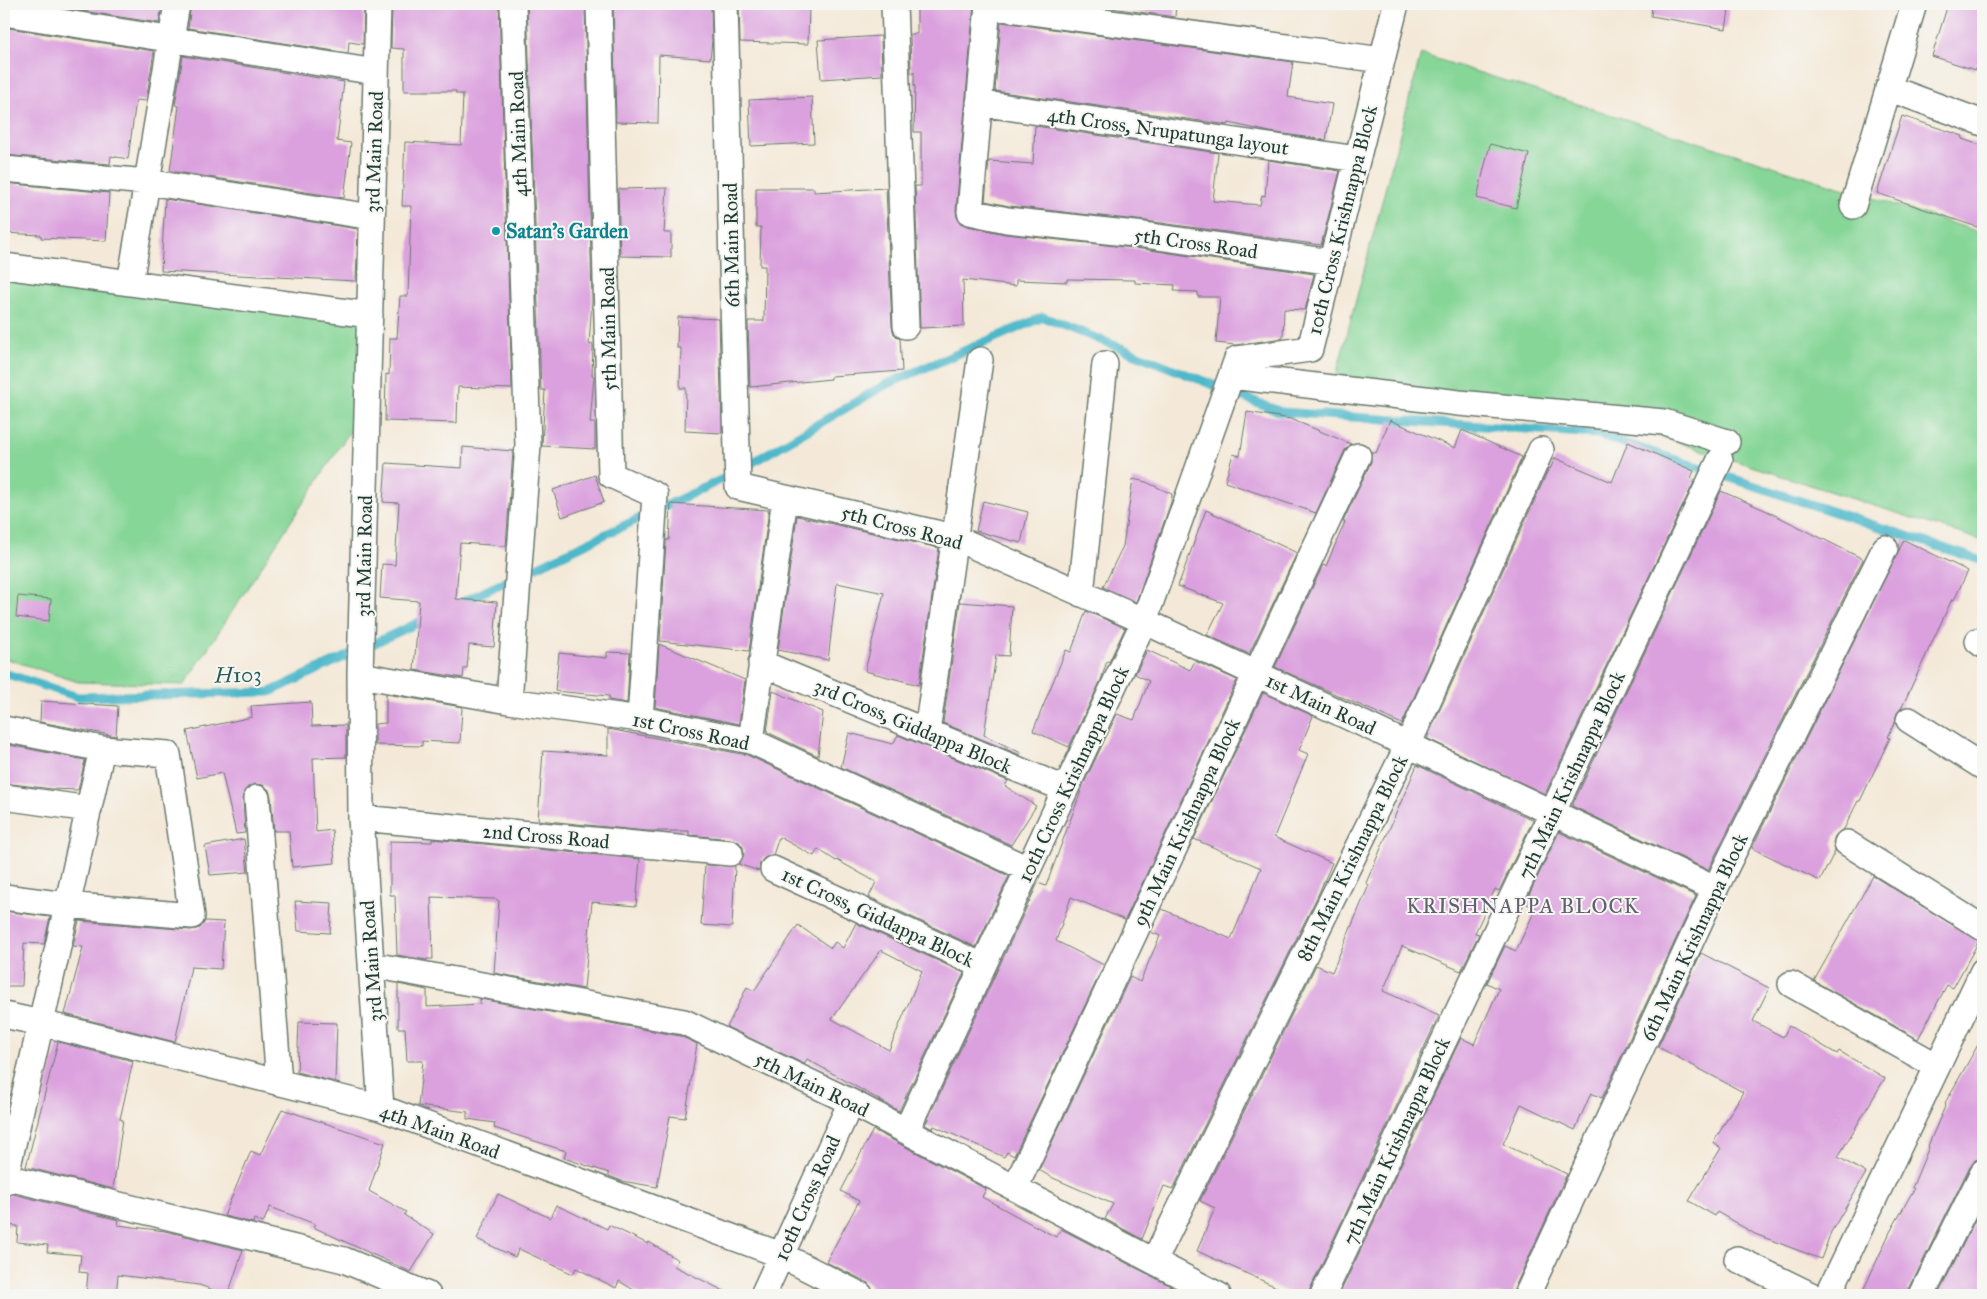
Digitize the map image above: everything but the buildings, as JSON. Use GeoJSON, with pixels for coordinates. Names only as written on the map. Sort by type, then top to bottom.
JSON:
{"type":"FeatureCollection","features":[{"type":"Feature","properties":{"kind":"street"},"geometry":{"type":"LineString","coordinates":[[130,283],[177,4]]}},
{"type":"Feature","properties":{"kind":"street","name":"3rd Main Road"},"geometry":{"type":"LineString","coordinates":[[378,4],[360,670],[361,818],[381,1108]]}},
{"type":"Feature","properties":{"kind":"street","name":"4th Main Road"},"geometry":{"type":"LineString","coordinates":[[509,701],[528,445],[513,4]]}},
{"type":"Feature","properties":{"kind":"street","name":"5th Main Road"},"geometry":{"type":"LineString","coordinates":[[600,4],[612,475],[655,495],[640,719]]}},
{"type":"Feature","properties":{"kind":"street","name":"6th Main Road"},"geometry":{"type":"LineString","coordinates":[[725,4],[738,487]]}},
{"type":"Feature","properties":{"kind":"street"},"geometry":{"type":"LineString","coordinates":[[894,4],[906,326]]}},
{"type":"Feature","properties":{"kind":"street","name":"10th Cross Krishnappa Block"},"geometry":{"type":"LineString","coordinates":[[906,1131],[1144,621],[1237,359],[1310,349],[1396,4]]}},
{"type":"Feature","properties":{"kind":"street"},"geometry":{"type":"LineString","coordinates":[[1853,206],[1914,4]]}},
{"type":"Feature","properties":{"kind":"street"},"geometry":{"type":"LineString","coordinates":[[979,103],[988,5],[1382,60]]}},
{"type":"Feature","properties":{"kind":"street"},"geometry":{"type":"LineString","coordinates":[[4,13],[376,72]]}},
{"type":"Feature","properties":{"kind":"street"},"geometry":{"type":"LineString","coordinates":[[1888,88],[1983,122]]}},
{"type":"Feature","properties":{"kind":"street","name":"4th Cross, Nrupatunga layout"},"geometry":{"type":"LineString","coordinates":[[979,103],[1357,159]]}},
{"type":"Feature","properties":{"kind":"street","name":"5th Cross Road"},"geometry":{"type":"LineString","coordinates":[[979,103],[970,212],[1007,220],[1144,235],[1332,262]]}},
{"type":"Feature","properties":{"kind":"street"},"geometry":{"type":"LineString","coordinates":[[4,169],[147,182],[372,217]]}},
{"type":"Feature","properties":{"kind":"street"},"geometry":{"type":"LineString","coordinates":[[4,266],[370,315]]}},
{"type":"Feature","properties":{"kind":"street"},"geometry":{"type":"LineString","coordinates":[[927,732],[953,537],[980,360]]}},
{"type":"Feature","properties":{"kind":"street"},"geometry":{"type":"LineString","coordinates":[[1081,594],[1105,364]]}},
{"type":"Feature","properties":{"kind":"street","name":"7th Main Krishnappa Block"},"geometry":{"type":"LineString","coordinates":[[1231,376],[1459,403],[1664,422],[1723,451],[1706,492],[1323,1295]]}},
{"type":"Feature","properties":{"kind":"street","name":"8th Main Krishnappa Block"},"geometry":{"type":"LineString","coordinates":[[1154,1261],[1408,745],[1541,450]]}},
{"type":"Feature","properties":{"kind":"street","name":"9th Main Krishnappa Block"},"geometry":{"type":"LineString","coordinates":[[1015,1188],[1358,456]]}},
{"type":"Feature","properties":{"kind":"street","name":"5th Cross Road"},"geometry":{"type":"LineString","coordinates":[[738,487],[953,537],[1144,621]]}},
{"type":"Feature","properties":{"kind":"street"},"geometry":{"type":"LineString","coordinates":[[751,741],[785,498]]}},
{"type":"Feature","properties":{"kind":"street","name":"6th Main Krishnappa Block"},"geometry":{"type":"LineString","coordinates":[[1527,1295],[1716,889],[1885,548]]}},
{"type":"Feature","properties":{"kind":"street","name":"1st Main Road"},"geometry":{"type":"LineString","coordinates":[[1144,621],[1716,889]]}},
{"type":"Feature","properties":{"kind":"street","name":"3rd Cross, Giddappa Block"},"geometry":{"type":"LineString","coordinates":[[762,663],[1066,789]]}},
{"type":"Feature","properties":{"kind":"street","name":"1st Cross Road"},"geometry":{"type":"LineString","coordinates":[[360,670],[509,701],[640,719],[751,741],[1028,869]]}},
{"type":"Feature","properties":{"kind":"street"},"geometry":{"type":"LineString","coordinates":[[1909,720],[1983,767]]}},
{"type":"Feature","properties":{"kind":"street"},"geometry":{"type":"LineString","coordinates":[[4,729],[102,749],[168,754],[192,916],[66,905],[4,897]]}},
{"type":"Feature","properties":{"kind":"street"},"geometry":{"type":"LineString","coordinates":[[102,749],[66,905],[42,1022],[4,1180],[344,1260],[428,1295]]}},
{"type":"Feature","properties":{"kind":"street"},"geometry":{"type":"LineString","coordinates":[[4,797],[89,809]]}},
{"type":"Feature","properties":{"kind":"street"},"geometry":{"type":"LineString","coordinates":[[258,798],[280,1083]]}},
{"type":"Feature","properties":{"kind":"street","name":"2nd Cross Road"},"geometry":{"type":"LineString","coordinates":[[361,818],[730,853]]}},
{"type":"Feature","properties":{"kind":"street"},"geometry":{"type":"LineString","coordinates":[[1846,843],[1983,928]]}},
{"type":"Feature","properties":{"kind":"street","name":"1st Cross, Giddappa Block"},"geometry":{"type":"LineString","coordinates":[[773,868],[983,966]]}},
{"type":"Feature","properties":{"kind":"street","name":"5th Main Road"},"geometry":{"type":"LineString","coordinates":[[372,965],[684,1022],[851,1102],[1218,1295]]}},
{"type":"Feature","properties":{"kind":"street"},"geometry":{"type":"LineString","coordinates":[[1828,1295],[1983,971]]}},
{"type":"Feature","properties":{"kind":"street"},"geometry":{"type":"LineString","coordinates":[[1791,984],[1937,1066]]}},
{"type":"Feature","properties":{"kind":"street","name":"4th Main Road"},"geometry":{"type":"LineString","coordinates":[[4,1015],[42,1022],[381,1108],[782,1255],[860,1295]]}},
{"type":"Feature","properties":{"kind":"street","name":"10th Cross Road"},"geometry":{"type":"LineString","coordinates":[[763,1295],[851,1102]]}},
{"type":"Feature","properties":{"kind":"street"},"geometry":{"type":"LineString","coordinates":[[1922,1295],[1981,1182]]}},
{"type":"Feature","properties":{"kind":"street"},"geometry":{"type":"LineString","coordinates":[[1737,1259],[1811,1295]]}},
{"type":"Feature","properties":{"kind":"green space"},"geometry":{"type":"Polygon","coordinates":[[[1421,54],[1983,233],[1983,541],[1606,419],[1333,387],[1421,54]]]}},
{"type":"Feature","properties":{"kind":"green space"},"geometry":{"type":"Polygon","coordinates":[[[4,266],[362,320],[356,422],[184,685],[78,682],[4,658],[4,266]]]}},
{"type":"Feature","properties":{"kind":"waterway"},"geometry":{"type":"LineString","coordinates":[[456,605],[729,476],[885,385],[1043,317],[1281,412],[1597,434],[1983,561]]}},
{"type":"Feature","properties":{"kind":"waterway","name":"H103"},"geometry":{"type":"LineString","coordinates":[[4,673],[78,697],[270,692],[428,618]]}},
{"type":"Feature","properties":{"kind":"place","name":"Satan's Garden"},"geometry":{"type":"Point","coordinates":[496,231]}},
{"type":"Feature","properties":{"kind":"district","name":"KRISHNAPPA BLOCK"},"geometry":{"type":"Point","coordinates":[1523,906]}}]}
